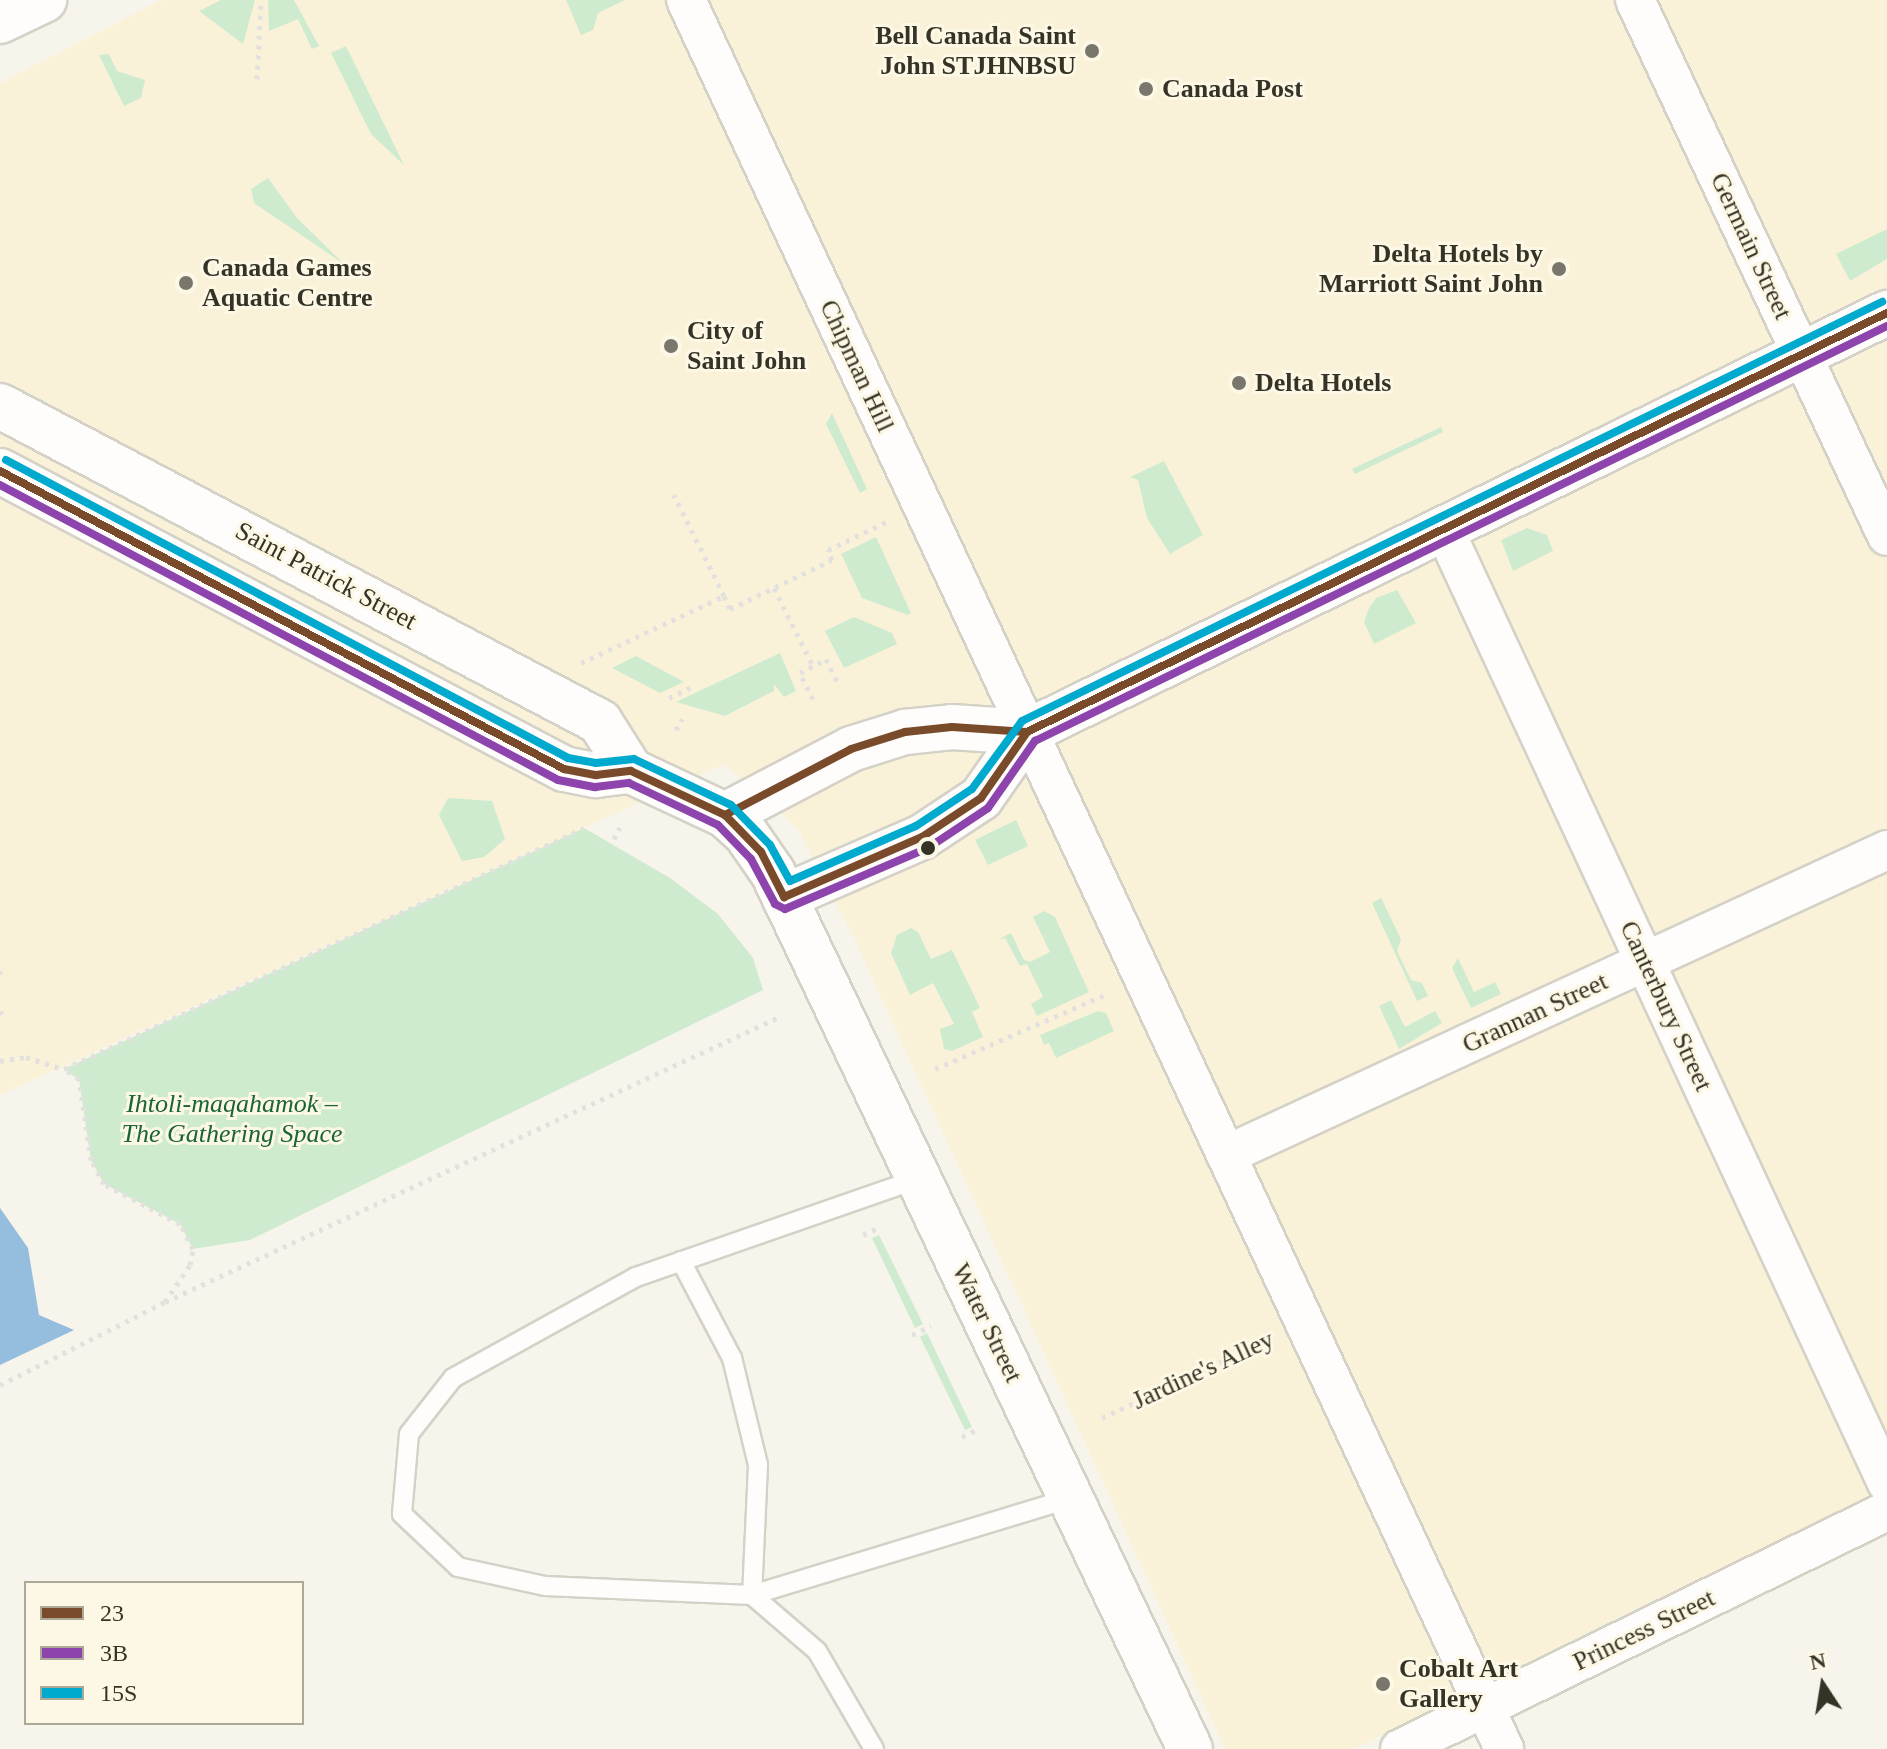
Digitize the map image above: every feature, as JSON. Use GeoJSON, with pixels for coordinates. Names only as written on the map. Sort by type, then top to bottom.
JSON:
{"type":"FeatureCollection","features":[{"type":"Feature","properties":{"kind":"main road"},"geometry":{"type":"LineString","coordinates":[[0,21],[44,0]]}},
{"type":"Feature","properties":{"kind":"main road"},"geometry":{"type":"LineString","coordinates":[[784,897],[922,837],[981,798],[1027,732],[1887,313]]}},
{"type":"Feature","properties":{"kind":"main road","name":"Saint Patrick Street"},"geometry":{"type":"LineString","coordinates":[[0,406],[600,722],[631,771]]}},
{"type":"Feature","properties":{"kind":"main road"},"geometry":{"type":"LineString","coordinates":[[0,471],[564,769],[596,775],[631,771],[725,815],[851,749],[905,732],[952,727],[1027,732]]}},
{"type":"Feature","properties":{"kind":"main road","name":"Water Street"},"geometry":{"type":"LineString","coordinates":[[725,815],[761,852],[784,897],[1190,1749]]}},
{"type":"Feature","properties":{"kind":"street","name":"Chipman Hill"},"geometry":{"type":"LineString","coordinates":[[686,0],[1504,1749]]}},
{"type":"Feature","properties":{"kind":"street","name":"Germain Street"},"geometry":{"type":"LineString","coordinates":[[1635,0],[1887,536]]}},
{"type":"Feature","properties":{"kind":"street","name":"Canterbury Street"},"geometry":{"type":"LineString","coordinates":[[1444,529],[1887,1483]]}},
{"type":"Feature","properties":{"kind":"street","name":"Grannan Street"},"geometry":{"type":"LineString","coordinates":[[1226,1155],[1887,850]]}},
{"type":"Feature","properties":{"kind":"street","name":"Princess Street"},"geometry":{"type":"LineString","coordinates":[[1400,1749],[1887,1511]]}},
{"type":"Feature","properties":{"kind":"lane"},"geometry":{"type":"LineString","coordinates":[[918,1179],[636,1277],[453,1378],[409,1434],[402,1514],[458,1567],[545,1586],[752,1595],[1071,1498]]}},
{"type":"Feature","properties":{"kind":"lane"},"geometry":{"type":"LineString","coordinates":[[681,1261],[732,1358],[758,1465],[752,1595]]}},
{"type":"Feature","properties":{"kind":"lane"},"geometry":{"type":"LineString","coordinates":[[752,1595],[817,1651],[874,1749]]}},
{"type":"Feature","properties":{"kind":"path"},"geometry":{"type":"LineString","coordinates":[[257,79],[261,0]]}},
{"type":"Feature","properties":{"kind":"path"},"geometry":{"type":"LineString","coordinates":[[674,495],[730,609],[832,560],[828,550],[887,522]]}},
{"type":"Feature","properties":{"kind":"path"},"geometry":{"type":"LineString","coordinates":[[774,587],[813,666]]}},
{"type":"Feature","properties":{"kind":"path"},"geometry":{"type":"LineString","coordinates":[[577,665],[724,596]]}},
{"type":"Feature","properties":{"kind":"path"},"geometry":{"type":"LineString","coordinates":[[813,699],[800,673],[826,659],[839,686]]}},
{"type":"Feature","properties":{"kind":"path"},"geometry":{"type":"LineString","coordinates":[[669,698],[694,686]]}},
{"type":"Feature","properties":{"kind":"path"},"geometry":{"type":"LineString","coordinates":[[676,730],[682,719]]}},
{"type":"Feature","properties":{"kind":"path"},"geometry":{"type":"LineString","coordinates":[[614,839],[620,827]]}},
{"type":"Feature","properties":{"kind":"path"},"geometry":{"type":"LineString","coordinates":[[64,1069],[584,828]]}},
{"type":"Feature","properties":{"kind":"path"},"geometry":{"type":"LineString","coordinates":[[0,970],[0,977]]}},
{"type":"Feature","properties":{"kind":"path"},"geometry":{"type":"LineString","coordinates":[[935,1069],[1143,979]]}},
{"type":"Feature","properties":{"kind":"path"},"geometry":{"type":"LineString","coordinates":[[0,1011],[4,1019]]}},
{"type":"Feature","properties":{"kind":"path"},"geometry":{"type":"LineString","coordinates":[[0,1385],[165,1302],[781,1016]]}},
{"type":"Feature","properties":{"kind":"path"},"geometry":{"type":"LineString","coordinates":[[0,1061],[26,1057],[64,1069],[79,1079],[91,1160],[104,1184],[180,1224],[193,1249],[182,1281],[165,1302]]}},
{"type":"Feature","properties":{"kind":"path"},"geometry":{"type":"LineString","coordinates":[[863,1235],[882,1226]]}},
{"type":"Feature","properties":{"kind":"path","name":"Jardine's Alley"},"geometry":{"type":"LineString","coordinates":[[1102,1418],[1304,1323]]}},
{"type":"Feature","properties":{"kind":"path"},"geometry":{"type":"LineString","coordinates":[[912,1335],[931,1326]]}},
{"type":"Feature","properties":{"kind":"path"},"geometry":{"type":"LineString","coordinates":[[962,1437],[980,1428]]}},
{"type":"Feature","properties":{"kind":"shaded area"},"geometry":{"type":"Polygon","coordinates":[[[161,0],[1887,0],[1887,1490],[1354,1749],[1225,1749],[853,936],[798,829],[724,764],[0,1095],[0,83],[161,0]]]}},
{"type":"Feature","properties":{"kind":"green space"},"geometry":{"type":"Polygon","coordinates":[[[221,0],[255,0],[243,44],[199,11],[221,0]]]}},
{"type":"Feature","properties":{"kind":"green space"},"geometry":{"type":"Polygon","coordinates":[[[268,0],[294,0],[319,46],[312,49],[298,19],[269,31],[268,0]]]}},
{"type":"Feature","properties":{"kind":"green space"},"geometry":{"type":"Polygon","coordinates":[[[566,0],[625,0],[598,13],[593,30],[581,35],[566,0]]]}},
{"type":"Feature","properties":{"kind":"green space"},"geometry":{"type":"Polygon","coordinates":[[[346,46],[404,165],[371,134],[331,53],[346,46]]]}},
{"type":"Feature","properties":{"kind":"green space"},"geometry":{"type":"Polygon","coordinates":[[[109,54],[117,71],[145,80],[141,98],[124,106],[99,55],[109,54]]]}},
{"type":"Feature","properties":{"kind":"green space"},"geometry":{"type":"Polygon","coordinates":[[[268,178],[297,218],[344,264],[254,203],[251,189],[268,178]]]}},
{"type":"Feature","properties":{"kind":"green space"},"geometry":{"type":"Polygon","coordinates":[[[1887,229],[1887,259],[1850,281],[1836,254],[1887,229]]]}},
{"type":"Feature","properties":{"kind":"green space"},"geometry":{"type":"Polygon","coordinates":[[[832,413],[867,489],[860,493],[826,424],[832,413]]]}},
{"type":"Feature","properties":{"kind":"green space"},"geometry":{"type":"Polygon","coordinates":[[[1441,427],[1443,432],[1355,474],[1352,469],[1441,427]]]}},
{"type":"Feature","properties":{"kind":"green space"},"geometry":{"type":"Polygon","coordinates":[[[1164,461],[1203,535],[1170,554],[1147,518],[1138,480],[1130,477],[1164,461]]]}},
{"type":"Feature","properties":{"kind":"green space"},"geometry":{"type":"Polygon","coordinates":[[[1527,528],[1547,535],[1553,551],[1513,571],[1501,540],[1527,528]]]}},
{"type":"Feature","properties":{"kind":"green space"},"geometry":{"type":"Polygon","coordinates":[[[876,537],[911,613],[908,615],[862,598],[841,554],[876,537]]]}},
{"type":"Feature","properties":{"kind":"green space"},"geometry":{"type":"Polygon","coordinates":[[[1397,590],[1416,623],[1374,644],[1364,622],[1369,608],[1376,598],[1397,590]]]}},
{"type":"Feature","properties":{"kind":"green space"},"geometry":{"type":"Polygon","coordinates":[[[854,617],[892,633],[897,644],[844,668],[825,631],[854,617]]]}},
{"type":"Feature","properties":{"kind":"green space"},"geometry":{"type":"Polygon","coordinates":[[[780,653],[796,691],[784,697],[774,684],[774,691],[725,716],[676,702],[780,653]]]}},
{"type":"Feature","properties":{"kind":"green space"},"geometry":{"type":"Polygon","coordinates":[[[636,656],[684,682],[660,693],[612,668],[636,656]]]}},
{"type":"Feature","properties":{"kind":"green space"},"geometry":{"type":"Polygon","coordinates":[[[448,798],[492,801],[505,839],[484,857],[462,861],[439,815],[448,798]]]}},
{"type":"Feature","properties":{"kind":"green space"},"geometry":{"type":"Polygon","coordinates":[[[1016,820],[1028,846],[988,865],[975,840],[1016,820]]]}},
{"type":"Feature","properties":{"kind":"green space","name":"Ihtoli-maqahamok – The Gathering Space"},"geometry":{"type":"Polygon","coordinates":[[[584,828],[670,878],[718,914],[753,958],[763,990],[250,1240],[193,1249],[180,1224],[104,1184],[91,1160],[79,1080],[64,1069],[584,828]]]}},
{"type":"Feature","properties":{"kind":"green space"},"geometry":{"type":"Polygon","coordinates":[[[1381,898],[1401,939],[1397,951],[1411,980],[1422,983],[1428,996],[1417,1001],[1372,903],[1381,898]]]}},
{"type":"Feature","properties":{"kind":"green space"},"geometry":{"type":"Polygon","coordinates":[[[1044,911],[1055,917],[1089,992],[1037,1016],[1031,1004],[1043,997],[1027,964],[1020,966],[1005,938],[997,940],[1011,933],[1024,960],[1030,962],[1050,952],[1033,917],[1044,911]]]}},
{"type":"Feature","properties":{"kind":"green space"},"geometry":{"type":"Polygon","coordinates":[[[911,928],[918,932],[931,959],[952,950],[980,1008],[972,1012],[983,1037],[952,1051],[944,1049],[940,1029],[954,1024],[933,983],[910,995],[891,953],[897,935],[911,928]]]}},
{"type":"Feature","properties":{"kind":"green space"},"geometry":{"type":"Polygon","coordinates":[[[1458,958],[1474,992],[1495,982],[1501,994],[1471,1008],[1452,968],[1458,958]]]}},
{"type":"Feature","properties":{"kind":"green space"},"geometry":{"type":"Polygon","coordinates":[[[1391,1000],[1405,1027],[1435,1011],[1442,1023],[1399,1049],[1379,1006],[1391,1000]]]}},
{"type":"Feature","properties":{"kind":"green space"},"geometry":{"type":"Polygon","coordinates":[[[1098,1011],[1106,1013],[1114,1031],[1056,1058],[1049,1043],[1044,1045],[1040,1035],[1098,1011]]]}},
{"type":"Feature","properties":{"kind":"green space"},"geometry":{"type":"Polygon","coordinates":[[[879,1235],[923,1324],[915,1328],[872,1238],[879,1235]]]}},
{"type":"Feature","properties":{"kind":"green space"},"geometry":{"type":"Polygon","coordinates":[[[927,1333],[972,1427],[965,1430],[920,1337],[927,1333]]]}},
{"type":"Feature","properties":{"kind":"water"},"geometry":{"type":"Polygon","coordinates":[[[0,1208],[28,1248],[39,1315],[74,1330],[0,1365],[0,1208]]]}},
{"type":"Feature","properties":{"kind":"transit line","name":"15S"},"geometry":{"type":"LineString","coordinates":[[6,460],[568,758],[596,763],[634,759],[731,805],[770,845],[790,881],[916,826],[972,789],[1022,721],[1882,302]]}},
{"type":"Feature","properties":{"kind":"transit line","name":"23"},"geometry":{"type":"LineString","coordinates":[[725,815],[851,749],[905,732],[952,727],[1027,732],[1887,313]]}},
{"type":"Feature","properties":{"kind":"transit line","name":"3B"},"geometry":{"type":"LineString","coordinates":[[0,485],[558,780],[595,787],[629,783],[718,825],[751,859],[775,904],[785,909],[928,848],[988,808],[1035,741],[1887,326]]}},
{"type":"Feature","properties":{"kind":"transit line","name":"23"},"geometry":{"type":"LineString","coordinates":[[0,471],[564,769],[596,775],[631,771],[725,815],[761,852],[784,897],[922,837],[981,798],[1027,732]]}},
{"type":"Feature","properties":{"kind":"place","name":"Bell Canada Saint John STJHNBSU"},"geometry":{"type":"Point","coordinates":[1092,51]}},
{"type":"Feature","properties":{"kind":"place","name":"Canada Post"},"geometry":{"type":"Point","coordinates":[1146,89]}},
{"type":"Feature","properties":{"kind":"place","name":"Delta Hotels by Marriott Saint John"},"geometry":{"type":"Point","coordinates":[1559,269]}},
{"type":"Feature","properties":{"kind":"place","name":"Canada Games Aquatic Centre"},"geometry":{"type":"Point","coordinates":[186,283]}},
{"type":"Feature","properties":{"kind":"place","name":"City of Saint John"},"geometry":{"type":"Point","coordinates":[671,346]}},
{"type":"Feature","properties":{"kind":"place","name":"Delta Hotels"},"geometry":{"type":"Point","coordinates":[1239,383]}},
{"type":"Feature","properties":{"kind":"place","name":"Cobalt Art Gallery"},"geometry":{"type":"Point","coordinates":[1383,1684]}}]}
